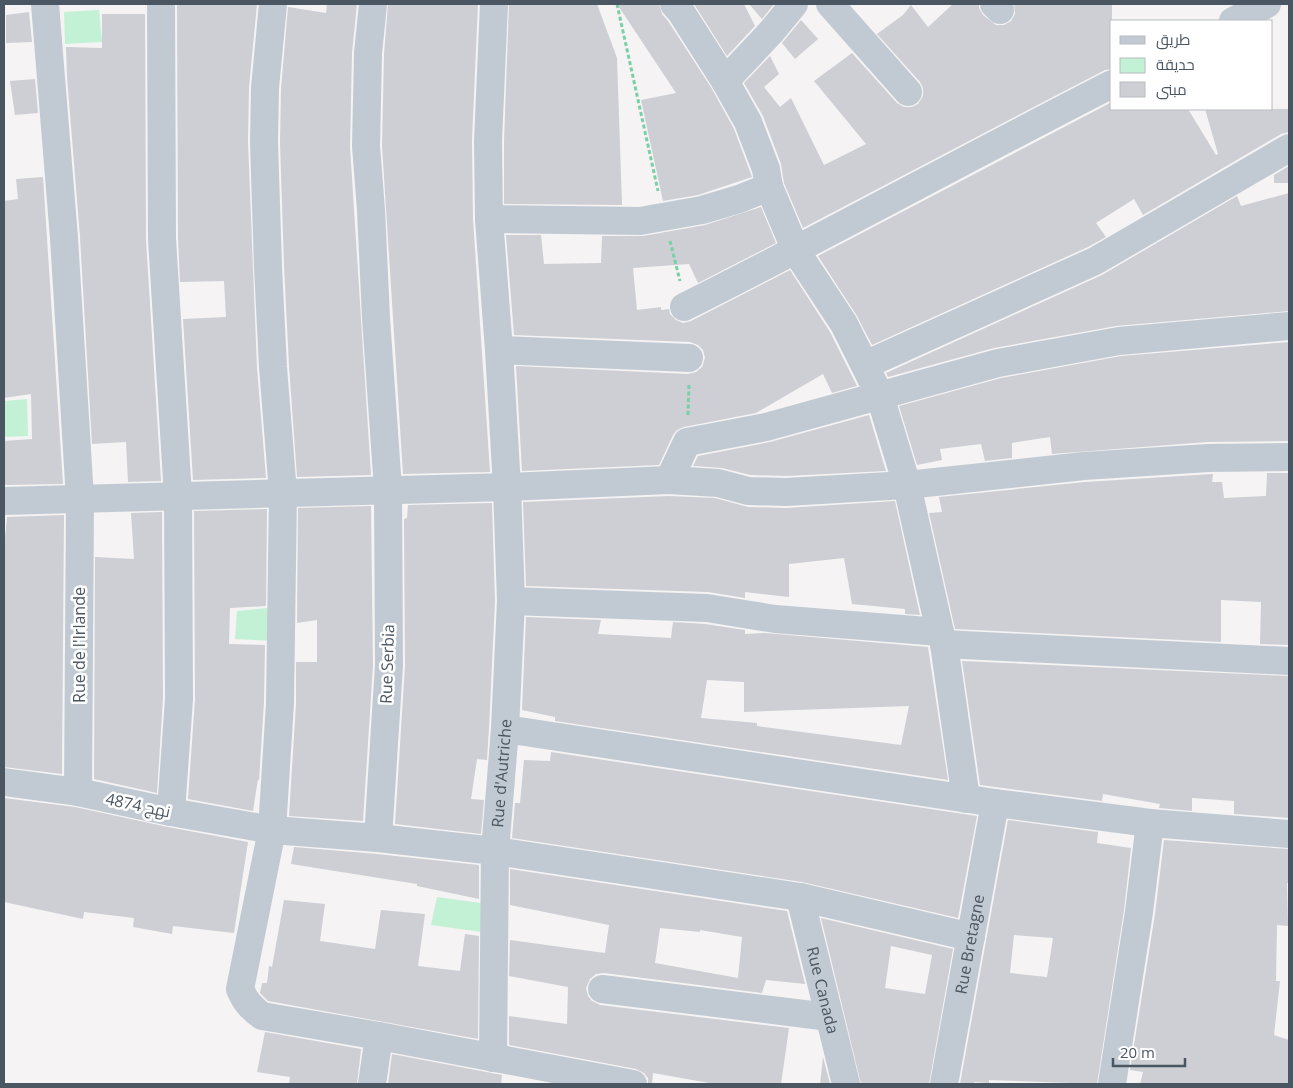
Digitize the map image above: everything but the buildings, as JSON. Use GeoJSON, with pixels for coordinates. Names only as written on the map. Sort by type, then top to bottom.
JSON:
{"type":"FeatureCollection","features":[{"type":"Feature","properties":{"kind":"street","name":"Rue de l'Irlande"},"geometry":{"type":"LineString","coordinates":[[45,4],[64,238],[80,499],[78,792]]}},
{"type":"Feature","properties":{"kind":"street"},"geometry":{"type":"LineString","coordinates":[[161,4],[162,238],[178,496],[179,699],[171,812]]}},
{"type":"Feature","properties":{"kind":"street"},"geometry":{"type":"LineString","coordinates":[[273,4],[265,88],[264,142],[271,337],[282,493],[280,704],[272,830],[240,989],[244,999],[262,1016],[379,1036],[504,1068],[633,1084]]}},
{"type":"Feature","properties":{"kind":"street","name":"Rue Serbia"},"geometry":{"type":"LineString","coordinates":[[373,4],[368,53],[366,146],[376,328],[388,489],[389,665],[378,838]]}},
{"type":"Feature","properties":{"kind":"street","name":"Rue d'Autriche"},"geometry":{"type":"LineString","coordinates":[[494,4],[488,140],[489,219],[507,487],[511,601],[505,728],[495,851],[504,1068]]}},
{"type":"Feature","properties":{"kind":"street"},"geometry":{"type":"LineString","coordinates":[[674,4],[726,82],[748,122],[766,169],[769,187],[796,251],[844,324],[880,396],[907,484],[942,638],[966,799]]}},
{"type":"Feature","properties":{"kind":"street"},"geometry":{"type":"LineString","coordinates":[[726,82],[794,4]]}},
{"type":"Feature","properties":{"kind":"street"},"geometry":{"type":"LineString","coordinates":[[830,4],[908,92]]}},
{"type":"Feature","properties":{"kind":"street"},"geometry":{"type":"LineString","coordinates":[[1235,20],[1267,4]]}},
{"type":"Feature","properties":{"kind":"street"},"geometry":{"type":"LineString","coordinates":[[684,307],[796,251],[1110,85]]}},
{"type":"Feature","properties":{"kind":"street"},"geometry":{"type":"LineString","coordinates":[[865,365],[1095,261],[1289,148]]}},
{"type":"Feature","properties":{"kind":"street"},"geometry":{"type":"LineString","coordinates":[[489,219],[640,221],[702,210],[739,199],[769,187]]}},
{"type":"Feature","properties":{"kind":"street"},"geometry":{"type":"LineString","coordinates":[[670,480],[688,442],[766,426],[998,363],[1119,341],[1289,326]]}},
{"type":"Feature","properties":{"kind":"street"},"geometry":{"type":"LineString","coordinates":[[499,350],[689,358]]}},
{"type":"Feature","properties":{"kind":"street"},"geometry":{"type":"LineString","coordinates":[[4,501],[507,487],[670,480],[718,483],[748,491],[786,492],[907,484],[1094,466],[1208,458],[1289,456]]}},
{"type":"Feature","properties":{"kind":"street"},"geometry":{"type":"LineString","coordinates":[[511,601],[707,608],[775,619],[942,638],[1289,661]]}},
{"type":"Feature","properties":{"kind":"street"},"geometry":{"type":"LineString","coordinates":[[505,728],[995,803],[1150,823],[1289,834]]}},
{"type":"Feature","properties":{"kind":"street","name":"نهج 4874"},"geometry":{"type":"LineString","coordinates":[[4,782],[78,792],[171,812],[272,830],[378,838],[495,851],[800,897],[971,937]]}},
{"type":"Feature","properties":{"kind":"street","name":"Rue Bretagne"},"geometry":{"type":"LineString","coordinates":[[944,1084],[995,803]]}},
{"type":"Feature","properties":{"kind":"street"},"geometry":{"type":"LineString","coordinates":[[1112,1084],[1139,912],[1150,823]]}},
{"type":"Feature","properties":{"kind":"street","name":"Rue Canada"},"geometry":{"type":"LineString","coordinates":[[800,897],[846,1084]]}},
{"type":"Feature","properties":{"kind":"street"},"geometry":{"type":"LineString","coordinates":[[602,989],[829,1017]]}},
{"type":"Feature","properties":{"kind":"street"},"geometry":{"type":"LineString","coordinates":[[372,1084],[379,1036]]}},
{"type":"Feature","properties":{"kind":"green space"},"geometry":{"type":"Polygon","coordinates":[[[99,10],[102,42],[65,44],[64,12],[99,10]]]}},
{"type":"Feature","properties":{"kind":"green space"},"geometry":{"type":"Polygon","coordinates":[[[27,399],[28,436],[4,437],[4,401],[27,399]]]}},
{"type":"Feature","properties":{"kind":"green space"},"geometry":{"type":"Polygon","coordinates":[[[278,607],[276,641],[235,639],[237,611],[278,607]]]}},
{"type":"Feature","properties":{"kind":"green space"},"geometry":{"type":"Polygon","coordinates":[[[437,897],[488,904],[489,933],[431,925],[437,897]]]}}]}
